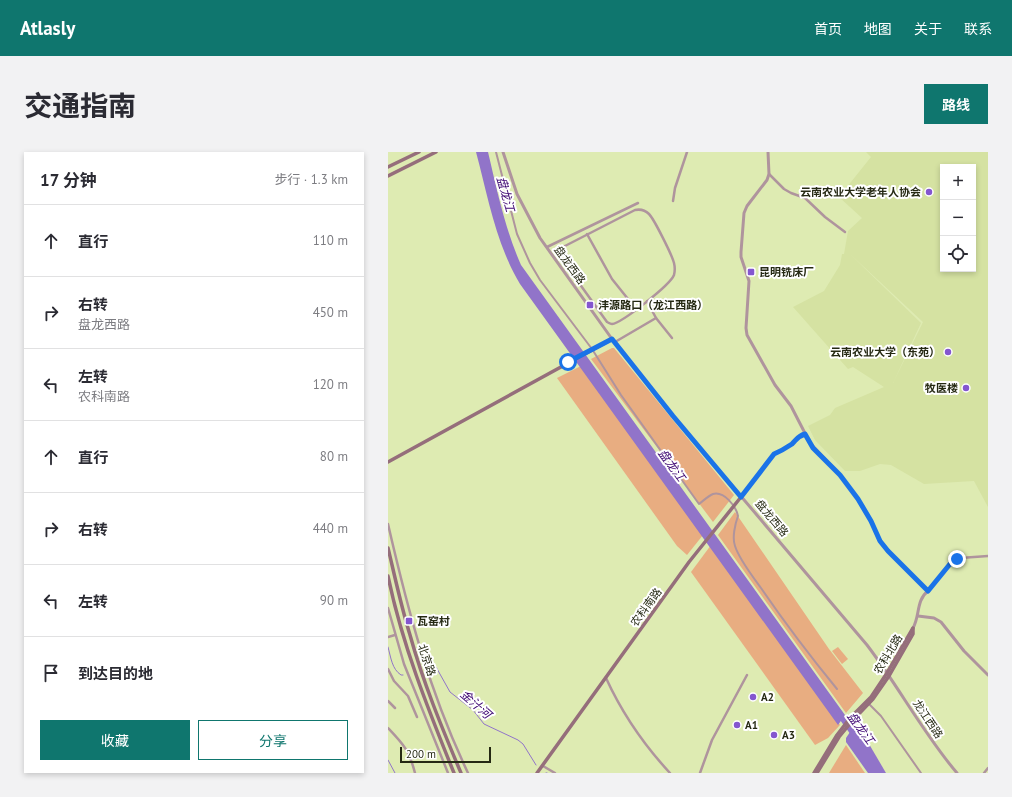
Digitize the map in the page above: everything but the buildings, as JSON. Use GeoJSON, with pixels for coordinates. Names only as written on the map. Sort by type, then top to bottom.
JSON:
{"type":"FeatureCollection","features":[{"type":"Feature","properties":{"kind":"main road"},"geometry":{"type":"LineString","coordinates":[[388,167],[419,152]]}},
{"type":"Feature","properties":{"kind":"main road"},"geometry":{"type":"LineString","coordinates":[[388,176],[436,152]]}},
{"type":"Feature","properties":{"kind":"main road"},"geometry":{"type":"LineString","coordinates":[[388,462],[612,339]]}},
{"type":"Feature","properties":{"kind":"main road","name":"农科南路"},"geometry":{"type":"LineString","coordinates":[[537,773],[701,547],[741,497]]}},
{"type":"Feature","properties":{"kind":"main road","name":"北京路"},"geometry":{"type":"LineString","coordinates":[[388,548],[410,636],[436,714],[461,773]]}},
{"type":"Feature","properties":{"kind":"main road","name":"北京路"},"geometry":{"type":"LineString","coordinates":[[388,576],[404,637],[431,716],[454,773]]}},
{"type":"Feature","properties":{"kind":"main road","name":"农科北路"},"geometry":{"type":"LineString","coordinates":[[852,719],[869,704],[914,634],[913,628]]}},
{"type":"Feature","properties":{"kind":"main road","name":"农科北路"},"geometry":{"type":"LineString","coordinates":[[852,719],[888,675]]}},
{"type":"Feature","properties":{"kind":"main road"},"geometry":{"type":"LineString","coordinates":[[818,773],[838,736],[852,719]]}},
{"type":"Feature","properties":{"kind":"street"},"geometry":{"type":"LineString","coordinates":[[496,152],[517,234],[525,254],[540,280],[592,349],[621,395],[699,504],[711,495],[717,494],[728,500],[734,506],[738,516],[734,538],[735,548],[781,617],[808,654],[837,689]]}},
{"type":"Feature","properties":{"kind":"street","name":"盘龙西路"},"geometry":{"type":"LineString","coordinates":[[503,152],[517,194],[532,225],[546,248],[612,339],[616,342],[673,416],[846,618],[868,645],[888,675]]}},
{"type":"Feature","properties":{"kind":"street"},"geometry":{"type":"LineString","coordinates":[[674,201],[675,188],[687,152]]}},
{"type":"Feature","properties":{"kind":"street"},"geometry":{"type":"LineString","coordinates":[[768,152],[769,174],[760,190],[747,206],[744,213],[741,252],[749,285],[746,328],[747,335],[775,385],[791,406],[813,448],[840,475],[858,499],[871,521],[880,541],[888,551],[928,591]]}},
{"type":"Feature","properties":{"kind":"street"},"geometry":{"type":"LineString","coordinates":[[769,174],[784,189],[805,198],[844,232]]}},
{"type":"Feature","properties":{"kind":"street"},"geometry":{"type":"LineString","coordinates":[[546,248],[638,203]]}},
{"type":"Feature","properties":{"kind":"street"},"geometry":{"type":"LineString","coordinates":[[635,210],[645,211],[651,216],[674,260],[675,269],[672,278],[669,283],[636,309],[615,323],[608,323],[560,258],[560,251],[562,248],[587,234],[635,210]]}},
{"type":"Feature","properties":{"kind":"street"},"geometry":{"type":"LineString","coordinates":[[587,234],[612,278],[636,309]]}},
{"type":"Feature","properties":{"kind":"street"},"geometry":{"type":"LineString","coordinates":[[647,301],[656,318],[672,338]]}},
{"type":"Feature","properties":{"kind":"street"},"geometry":{"type":"LineString","coordinates":[[616,342],[656,318]]}},
{"type":"Feature","properties":{"kind":"street"},"geometry":{"type":"LineString","coordinates":[[774,454],[792,443],[797,437],[805,434]]}},
{"type":"Feature","properties":{"kind":"street","name":"农科南路"},"geometry":{"type":"LineString","coordinates":[[741,497],[774,454]]}},
{"type":"Feature","properties":{"kind":"street"},"geometry":{"type":"LineString","coordinates":[[388,524],[415,633],[445,721],[468,773]]}},
{"type":"Feature","properties":{"kind":"street"},"geometry":{"type":"LineString","coordinates":[[913,628],[918,616],[922,598],[952,561],[957,559],[988,556]]}},
{"type":"Feature","properties":{"kind":"street"},"geometry":{"type":"LineString","coordinates":[[388,608],[404,664],[448,773]]}},
{"type":"Feature","properties":{"kind":"street"},"geometry":{"type":"LineString","coordinates":[[918,616],[934,618],[941,622],[964,651],[988,676]]}},
{"type":"Feature","properties":{"kind":"street"},"geometry":{"type":"LineString","coordinates":[[388,637],[395,635]]}},
{"type":"Feature","properties":{"kind":"street"},"geometry":{"type":"LineString","coordinates":[[388,669],[394,681],[408,696],[417,717]]}},
{"type":"Feature","properties":{"kind":"street"},"geometry":{"type":"LineString","coordinates":[[700,773],[712,740],[747,675]]}},
{"type":"Feature","properties":{"kind":"street","name":"龙江西路"},"geometry":{"type":"LineString","coordinates":[[888,675],[933,743],[957,773]]}},
{"type":"Feature","properties":{"kind":"street"},"geometry":{"type":"LineString","coordinates":[[606,678],[616,700],[644,742],[670,773]]}},
{"type":"Feature","properties":{"kind":"street"},"geometry":{"type":"LineString","coordinates":[[388,701],[395,708]]}},
{"type":"Feature","properties":{"kind":"street"},"geometry":{"type":"LineString","coordinates":[[869,704],[881,716],[921,773]]}},
{"type":"Feature","properties":{"kind":"street"},"geometry":{"type":"LineString","coordinates":[[388,728],[403,744],[410,755],[415,773]]}},
{"type":"Feature","properties":{"kind":"street"},"geometry":{"type":"LineString","coordinates":[[542,766],[555,773]]}},
{"type":"Feature","properties":{"kind":"street"},"geometry":{"type":"LineString","coordinates":[[984,773],[988,768]]}},
{"type":"Feature","properties":{"kind":"shaded area"},"geometry":{"type":"Polygon","coordinates":[[[476,152],[488,152],[506,223],[521,265],[845,715],[838,725],[520,284],[499,237],[476,152]]]}},
{"type":"Feature","properties":{"kind":"shaded area","name":"云南农业大学（东苑）"},"geometry":{"type":"Polygon","coordinates":[[[866,152],[988,152],[988,507],[974,481],[924,484],[891,465],[880,464],[860,471],[845,471],[815,440],[808,426],[830,415],[835,408],[884,387],[853,367],[848,369],[793,307],[824,291],[840,265],[842,254],[844,254],[848,231],[862,218],[839,197],[871,157],[866,152]],[[850,254],[921,323],[893,383],[923,322],[850,254]]]}},
{"type":"Feature","properties":{"kind":"shaded area"},"geometry":{"type":"Polygon","coordinates":[[[614,348],[734,495],[713,522],[591,359],[614,348]]]}},
{"type":"Feature","properties":{"kind":"shaded area"},"geometry":{"type":"Polygon","coordinates":[[[581,366],[703,535],[687,555],[677,546],[557,378],[581,366]]]}},
{"type":"Feature","properties":{"kind":"shaded area"},"geometry":{"type":"Polygon","coordinates":[[[735,512],[829,649],[863,693],[846,713],[718,535],[735,512]]]}},
{"type":"Feature","properties":{"kind":"shaded area"},"geometry":{"type":"Polygon","coordinates":[[[711,545],[840,725],[828,738],[815,745],[691,572],[711,545]]]}},
{"type":"Feature","properties":{"kind":"shaded area"},"geometry":{"type":"Polygon","coordinates":[[[838,647],[848,659],[842,664],[832,651],[838,647]]]}},
{"type":"Feature","properties":{"kind":"shaded area"},"geometry":{"type":"Polygon","coordinates":[[[854,726],[869,744],[886,773],[868,773],[846,742],[846,738],[854,726]]]}},
{"type":"Feature","properties":{"kind":"shaded area"},"geometry":{"type":"Polygon","coordinates":[[[846,745],[865,773],[829,773],[846,745]]]}},
{"type":"Feature","properties":{"kind":"waterway","name":"金汁河"},"geometry":{"type":"LineString","coordinates":[[388,647],[396,670],[398,673],[403,675]]}},
{"type":"Feature","properties":{"kind":"waterway","name":"金汁河"},"geometry":{"type":"LineString","coordinates":[[429,667],[436,667],[450,692],[473,710],[484,724],[518,740],[523,744],[536,765]]}},
{"type":"Feature","properties":{"kind":"waterway","name":"盘龙江"},"geometry":{"type":"LineString","coordinates":[[839,714],[855,736]]}},
{"type":"Feature","properties":{"kind":"waterway"},"geometry":{"type":"LineString","coordinates":[[388,760],[395,773]]}},
{"type":"Feature","properties":{"kind":"place","name":"云南农业大学老年人协会"},"geometry":{"type":"Point","coordinates":[929,192]}},
{"type":"Feature","properties":{"kind":"place","name":"昆明铣床厂"},"geometry":{"type":"Point","coordinates":[751,272]}},
{"type":"Feature","properties":{"kind":"place","name":"沣源路口（龙江西路）"},"geometry":{"type":"Point","coordinates":[590,305]}},
{"type":"Feature","properties":{"kind":"place","name":"云南农业大学（东苑）"},"geometry":{"type":"Point","coordinates":[948,352]}},
{"type":"Feature","properties":{"kind":"place","name":"牧医楼"},"geometry":{"type":"Point","coordinates":[966,388]}},
{"type":"Feature","properties":{"kind":"place","name":"瓦窑村"},"geometry":{"type":"Point","coordinates":[409,621]}},
{"type":"Feature","properties":{"kind":"place","name":"A2"},"geometry":{"type":"Point","coordinates":[753,697]}},
{"type":"Feature","properties":{"kind":"place","name":"A1"},"geometry":{"type":"Point","coordinates":[737,725]}},
{"type":"Feature","properties":{"kind":"place","name":"A3"},"geometry":{"type":"Point","coordinates":[774,735]}},
{"type":"Feature","properties":{"kind":"route"},"geometry":{"type":"LineString","coordinates":[[568,362],[612,339],[616,342],[652,390],[741,497],[774,454],[792,443],[800,435],[805,434],[813,448],[840,475],[858,499],[871,521],[880,541],[928,591],[952,561],[957,559]]}}]}
